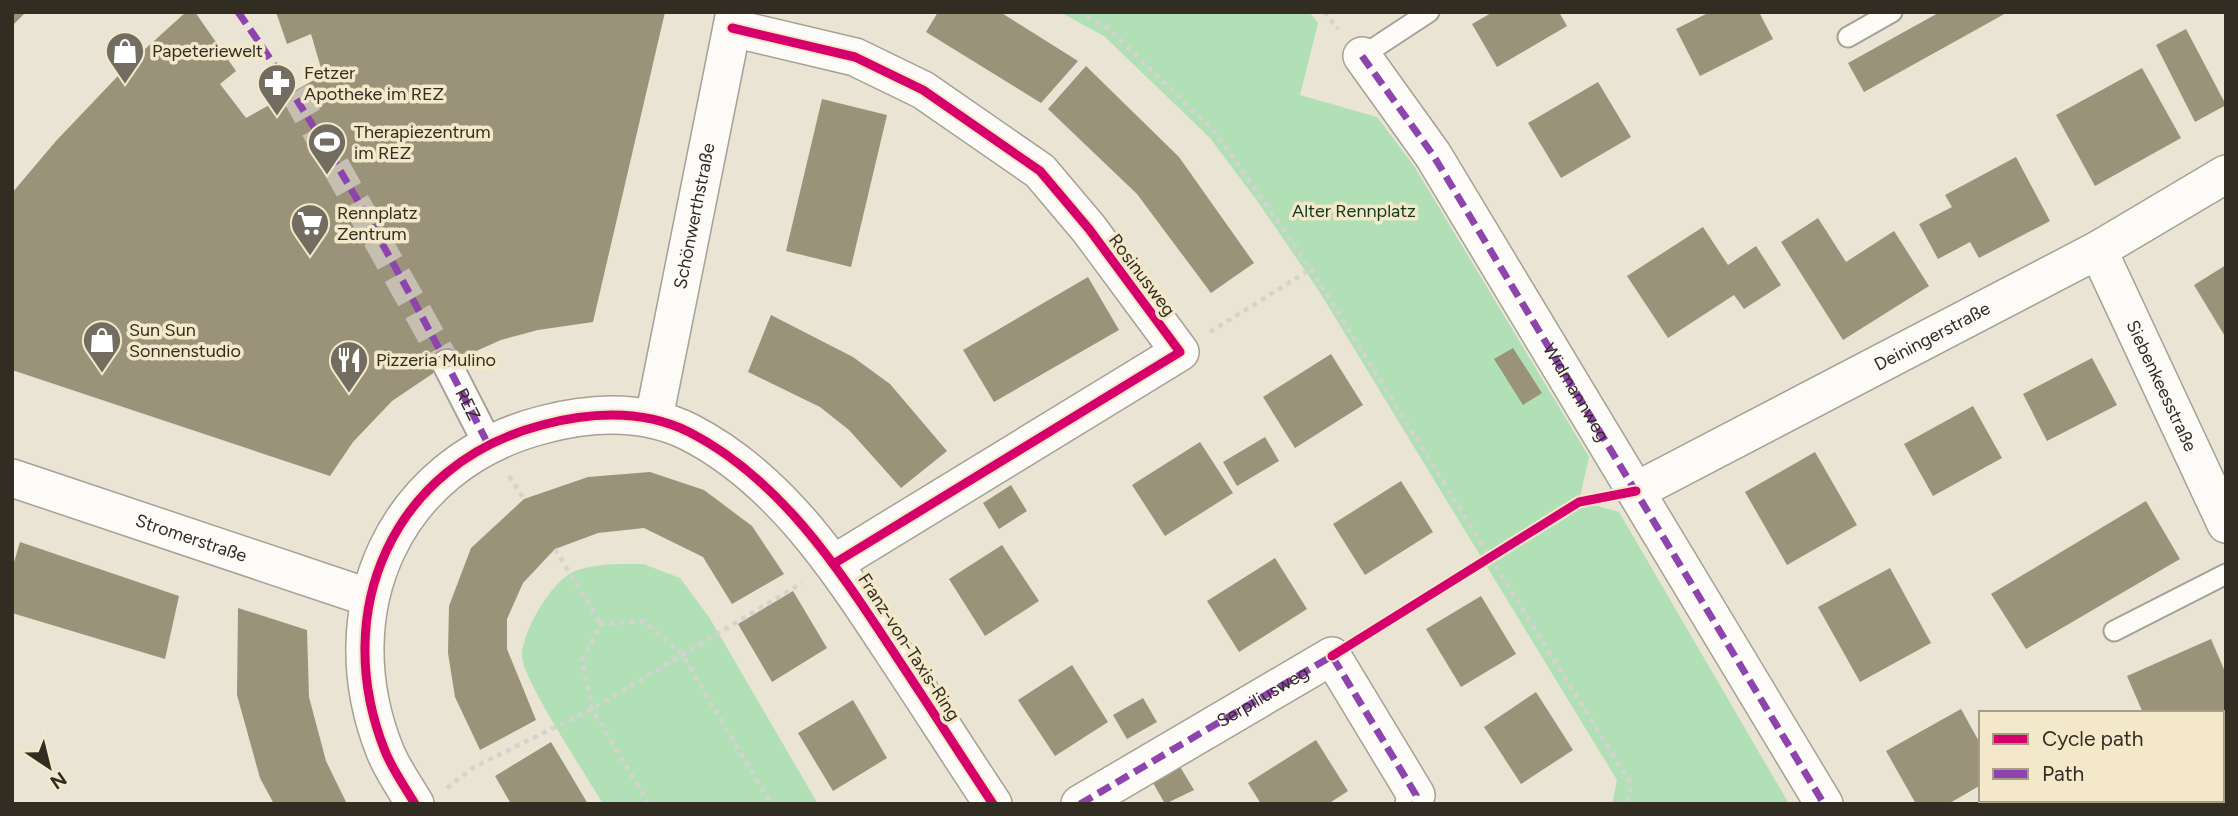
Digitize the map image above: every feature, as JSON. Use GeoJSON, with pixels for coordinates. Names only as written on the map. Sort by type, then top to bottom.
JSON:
{"type":"FeatureCollection","features":[{"type":"Feature","properties":{"kind":"street","name":"Rosinusweg"},"geometry":{"type":"LineString","coordinates":[[734,20],[855,57],[923,90],[1040,171],[1089,229],[1180,352]]}},
{"type":"Feature","properties":{"kind":"street","name":"Schönwerthstraße"},"geometry":{"type":"LineString","coordinates":[[654,418],[734,20]]}},
{"type":"Feature","properties":{"kind":"street","name":"Widmannweg"},"geometry":{"type":"LineString","coordinates":[[1362,56],[1433,155],[1824,804]]}},
{"type":"Feature","properties":{"kind":"street","name":"Deiningerstraße"},"geometry":{"type":"LineString","coordinates":[[1636,491],[2098,250],[2226,174]]}},
{"type":"Feature","properties":{"kind":"street","name":"Siebenkeesstraße"},"geometry":{"type":"LineString","coordinates":[[2098,250],[2226,524]]}},
{"type":"Feature","properties":{"kind":"street"},"geometry":{"type":"LineString","coordinates":[[835,563],[1180,352]]}},
{"type":"Feature","properties":{"kind":"street","name":"REZ"},"geometry":{"type":"LineString","coordinates":[[447,364],[489,446]]}},
{"type":"Feature","properties":{"kind":"street","name":"Franz-von-Taxis-Ring"},"geometry":{"type":"LineString","coordinates":[[430,797],[385,752],[370,701],[363,647],[370,598],[384,549],[410,511],[440,477],[489,446],[517,432],[556,421],[607,414],[654,418],[689,433],[742,466],[792,514],[835,563],[993,804]]}},
{"type":"Feature","properties":{"kind":"street","name":"Stromerstraße"},"geometry":{"type":"LineString","coordinates":[[12,478],[370,598]]}},
{"type":"Feature","properties":{"kind":"street"},"geometry":{"type":"LineString","coordinates":[[1332,656],[1416,794],[1414,804]]}},
{"type":"Feature","properties":{"kind":"street","name":"Serpiliusweg"},"geometry":{"type":"LineString","coordinates":[[1080,804],[1332,656]]}},
{"type":"Feature","properties":{"kind":"lane","name":"Widmannweg"},"geometry":{"type":"LineString","coordinates":[[1362,56],[1429,12]]}},
{"type":"Feature","properties":{"kind":"lane"},"geometry":{"type":"LineString","coordinates":[[1848,37],[1892,12]]}},
{"type":"Feature","properties":{"kind":"lane"},"geometry":{"type":"LineString","coordinates":[[2114,631],[2226,574]]}},
{"type":"Feature","properties":{"kind":"path"},"geometry":{"type":"LineString","coordinates":[[1078,12],[1108,28],[1216,133],[1311,269],[1631,784],[1626,804]]}},
{"type":"Feature","properties":{"kind":"path"},"geometry":{"type":"LineString","coordinates":[[1180,352],[1311,269]]}},
{"type":"Feature","properties":{"kind":"path"},"geometry":{"type":"LineString","coordinates":[[1332,656],[1579,502],[1636,491]]}},
{"type":"Feature","properties":{"kind":"path"},"geometry":{"type":"LineString","coordinates":[[555,550],[601,624]]}},
{"type":"Feature","properties":{"kind":"path"},"geometry":{"type":"LineString","coordinates":[[430,797],[474,767],[592,709],[835,563]]}},
{"type":"Feature","properties":{"kind":"path"},"geometry":{"type":"LineString","coordinates":[[601,624],[643,621],[682,654],[771,804]]}},
{"type":"Feature","properties":{"kind":"path"},"geometry":{"type":"LineString","coordinates":[[601,624],[582,660],[592,709],[649,804]]}},
{"type":"Feature","properties":{"kind":"green space","name":"Alter Rennplatz"},"geometry":{"type":"Polygon","coordinates":[[[1060,12],[1309,12],[1318,23],[1300,95],[1377,117],[1414,166],[1589,457],[1579,501],[1619,512],[1789,804],[1612,804],[1617,780],[1319,291],[1258,202],[1210,138],[1104,36],[1060,12]]]}},
{"type":"Feature","properties":{"kind":"green space"},"geometry":{"type":"Polygon","coordinates":[[[643,564],[680,578],[709,617],[818,804],[603,804],[533,686],[525,669],[523,647],[539,609],[564,578],[590,567],[643,564]]]}},
{"type":"Feature","properties":{"kind":"building"},"geometry":{"type":"Polygon","coordinates":[[[12,12],[26,12],[12,26],[12,12]]]}},
{"type":"Feature","properties":{"kind":"building","name":"Rennplatz Zentrum"},"geometry":{"type":"Polygon","coordinates":[[[186,12],[195,12],[236,71],[220,84],[246,118],[323,75],[311,34],[287,44],[276,12],[665,12],[593,322],[538,330],[501,340],[447,364],[392,401],[353,442],[330,476],[12,370],[12,193],[56,141],[134,59],[186,12]]]}},
{"type":"Feature","properties":{"kind":"building"},"geometry":{"type":"Polygon","coordinates":[[[938,12],[1000,12],[1078,61],[1041,103],[926,32],[938,12]]]}},
{"type":"Feature","properties":{"kind":"building"},"geometry":{"type":"Polygon","coordinates":[[[1493,12],[1559,12],[1567,26],[1497,67],[1472,24],[1493,12]]]}},
{"type":"Feature","properties":{"kind":"building"},"geometry":{"type":"Polygon","coordinates":[[[1710,12],[1759,12],[1773,39],[1700,76],[1676,29],[1710,12]]]}},
{"type":"Feature","properties":{"kind":"building"},"geometry":{"type":"Polygon","coordinates":[[[1940,12],[2008,12],[1864,92],[1848,63],[1940,12]]]}},
{"type":"Feature","properties":{"kind":"building"},"geometry":{"type":"Polygon","coordinates":[[[2186,29],[2226,105],[2195,122],[2156,45],[2186,29]]]}},
{"type":"Feature","properties":{"kind":"building"},"geometry":{"type":"Polygon","coordinates":[[[1086,66],[1179,157],[1254,263],[1211,293],[1137,194],[1048,109],[1086,66]]]}},
{"type":"Feature","properties":{"kind":"building"},"geometry":{"type":"Polygon","coordinates":[[[2142,68],[2181,138],[2095,186],[2056,115],[2142,68]]]}},
{"type":"Feature","properties":{"kind":"building"},"geometry":{"type":"Polygon","coordinates":[[[1598,82],[1631,137],[1561,178],[1528,123],[1598,82]]]}},
{"type":"Feature","properties":{"kind":"building"},"geometry":{"type":"Polygon","coordinates":[[[822,99],[887,115],[851,267],[786,251],[822,99]]]}},
{"type":"Feature","properties":{"kind":"building"},"geometry":{"type":"Polygon","coordinates":[[[2016,157],[2050,221],[1979,258],[1970,242],[1938,259],[1919,224],[1952,207],[1945,195],[2016,157]]]}},
{"type":"Feature","properties":{"kind":"building"},"geometry":{"type":"Polygon","coordinates":[[[1818,218],[1846,262],[1894,231],[1929,286],[1843,340],[1781,242],[1818,218]]]}},
{"type":"Feature","properties":{"kind":"building"},"geometry":{"type":"Polygon","coordinates":[[[1703,227],[1728,265],[1756,246],[1781,285],[1744,309],[1734,295],[1668,338],[1627,276],[1703,227]]]}},
{"type":"Feature","properties":{"kind":"building"},"geometry":{"type":"Polygon","coordinates":[[[2226,265],[2226,338],[2194,285],[2226,265]]]}},
{"type":"Feature","properties":{"kind":"building"},"geometry":{"type":"Polygon","coordinates":[[[1088,277],[1119,330],[994,402],[963,350],[1088,277]]]}},
{"type":"Feature","properties":{"kind":"building"},"geometry":{"type":"Polygon","coordinates":[[[771,315],[853,357],[890,384],[947,451],[901,488],[849,430],[820,407],[748,372],[771,315]]]}},
{"type":"Feature","properties":{"kind":"building"},"geometry":{"type":"Polygon","coordinates":[[[1513,348],[1542,393],[1523,405],[1494,359],[1513,348]]]}},
{"type":"Feature","properties":{"kind":"building"},"geometry":{"type":"Polygon","coordinates":[[[1331,354],[1363,405],[1295,448],[1263,397],[1331,354]]]}},
{"type":"Feature","properties":{"kind":"building"},"geometry":{"type":"Polygon","coordinates":[[[2092,358],[2117,405],[2047,441],[2023,394],[2092,358]]]}},
{"type":"Feature","properties":{"kind":"building"},"geometry":{"type":"Polygon","coordinates":[[[1973,406],[2002,458],[1933,496],[1904,444],[1973,406]]]}},
{"type":"Feature","properties":{"kind":"building"},"geometry":{"type":"Polygon","coordinates":[[[1265,437],[1279,461],[1237,486],[1223,462],[1265,437]]]}},
{"type":"Feature","properties":{"kind":"building"},"geometry":{"type":"Polygon","coordinates":[[[1200,442],[1233,493],[1165,536],[1132,485],[1200,442]]]}},
{"type":"Feature","properties":{"kind":"building"},"geometry":{"type":"Polygon","coordinates":[[[1815,452],[1857,525],[1787,565],[1745,492],[1815,452]]]}},
{"type":"Feature","properties":{"kind":"building"},"geometry":{"type":"Polygon","coordinates":[[[650,472],[704,490],[752,526],[784,574],[732,604],[703,557],[644,528],[598,533],[555,549],[523,583],[507,619],[507,649],[536,720],[480,750],[455,697],[448,653],[449,606],[471,548],[524,499],[588,477],[650,472]]]}},
{"type":"Feature","properties":{"kind":"building"},"geometry":{"type":"Polygon","coordinates":[[[1401,481],[1433,532],[1365,575],[1333,524],[1401,481]]]}},
{"type":"Feature","properties":{"kind":"building"},"geometry":{"type":"Polygon","coordinates":[[[1011,485],[1027,511],[999,529],[983,503],[1011,485]]]}},
{"type":"Feature","properties":{"kind":"building"},"geometry":{"type":"Polygon","coordinates":[[[2146,501],[2180,559],[2026,649],[1991,594],[2146,501]]]}},
{"type":"Feature","properties":{"kind":"building"},"geometry":{"type":"Polygon","coordinates":[[[20,542],[179,596],[165,659],[12,613],[12,569],[20,542]]]}},
{"type":"Feature","properties":{"kind":"building"},"geometry":{"type":"Polygon","coordinates":[[[1002,545],[1039,601],[985,636],[949,579],[1002,545]]]}},
{"type":"Feature","properties":{"kind":"building"},"geometry":{"type":"Polygon","coordinates":[[[1275,558],[1307,609],[1239,652],[1207,601],[1275,558]]]}},
{"type":"Feature","properties":{"kind":"building"},"geometry":{"type":"Polygon","coordinates":[[[1890,568],[1931,643],[1860,682],[1818,607],[1890,568]]]}},
{"type":"Feature","properties":{"kind":"building"},"geometry":{"type":"Polygon","coordinates":[[[793,591],[827,648],[772,682],[738,624],[793,591]]]}},
{"type":"Feature","properties":{"kind":"building"},"geometry":{"type":"Polygon","coordinates":[[[1481,596],[1516,654],[1461,687],[1426,629],[1481,596]]]}},
{"type":"Feature","properties":{"kind":"building"},"geometry":{"type":"Polygon","coordinates":[[[238,608],[307,630],[309,697],[326,761],[347,804],[274,804],[260,778],[237,695],[238,608]]]}},
{"type":"Feature","properties":{"kind":"building"},"geometry":{"type":"Polygon","coordinates":[[[2211,639],[2226,674],[2226,718],[2224,711],[2142,711],[2127,676],[2211,639]]]}},
{"type":"Feature","properties":{"kind":"building"},"geometry":{"type":"Polygon","coordinates":[[[1072,665],[1108,722],[1055,756],[1018,700],[1072,665]]]}},
{"type":"Feature","properties":{"kind":"building"},"geometry":{"type":"Polygon","coordinates":[[[1536,692],[1573,750],[1521,784],[1484,727],[1536,692]]]}},
{"type":"Feature","properties":{"kind":"building"},"geometry":{"type":"Polygon","coordinates":[[[1143,698],[1157,722],[1127,739],[1113,715],[1143,698]]]}},
{"type":"Feature","properties":{"kind":"building"},"geometry":{"type":"Polygon","coordinates":[[[853,700],[887,758],[833,791],[798,733],[853,700]]]}},
{"type":"Feature","properties":{"kind":"building"},"geometry":{"type":"Polygon","coordinates":[[[1961,709],[1979,741],[1979,786],[1948,804],[1916,804],[1886,751],[1961,709]]]}},
{"type":"Feature","properties":{"kind":"building"},"geometry":{"type":"Polygon","coordinates":[[[1316,740],[1348,791],[1328,804],[1261,804],[1248,783],[1316,740]]]}},
{"type":"Feature","properties":{"kind":"building"},"geometry":{"type":"Polygon","coordinates":[[[551,742],[588,804],[511,804],[495,776],[551,742]]]}},
{"type":"Feature","properties":{"kind":"building"},"geometry":{"type":"Polygon","coordinates":[[[1179,765],[1194,790],[1165,804],[1152,781],[1179,765]]]}},
{"type":"Feature","properties":{"kind":"tunnel"},"geometry":{"type":"LineString","coordinates":[[294,92],[447,364]]}},
{"type":"Feature","properties":{"kind":"marked path"},"geometry":{"type":"LineString","coordinates":[[238,12],[340,170],[432,335],[489,446]]}},
{"type":"Feature","properties":{"kind":"marked path"},"geometry":{"type":"LineString","coordinates":[[1362,56],[1433,155],[1824,804]]}},
{"type":"Feature","properties":{"kind":"marked path"},"geometry":{"type":"LineString","coordinates":[[1080,804],[1332,656],[1416,795],[1414,804]]}},
{"type":"Feature","properties":{"kind":"cycle path"},"geometry":{"type":"LineString","coordinates":[[732,28],[855,57],[923,90],[1040,171],[1089,229],[1180,352],[835,563]]}},
{"type":"Feature","properties":{"kind":"cycle path"},"geometry":{"type":"LineString","coordinates":[[415,804],[385,751],[370,698],[365,646],[371,597],[387,550],[412,508],[447,473],[490,444],[542,425],[598,415],[653,419],[689,432],[723,452],[782,503],[808,532],[855,594],[993,804]]}},
{"type":"Feature","properties":{"kind":"cycle path"},"geometry":{"type":"LineString","coordinates":[[1332,656],[1579,502],[1636,491]]}},
{"type":"Feature","properties":{"kind":"place","name":"Papeteriewelt"},"geometry":{"type":"Point","coordinates":[125,85]}},
{"type":"Feature","properties":{"kind":"place","name":"Fetzer Apotheke im REZ"},"geometry":{"type":"Point","coordinates":[277,117]}},
{"type":"Feature","properties":{"kind":"place","name":"Therapiezentrum im REZ"},"geometry":{"type":"Point","coordinates":[327,176]}},
{"type":"Feature","properties":{"kind":"place","name":"Rennplatz Zentrum"},"geometry":{"type":"Point","coordinates":[310,257]}},
{"type":"Feature","properties":{"kind":"place","name":"Sun Sun Sonnenstudio"},"geometry":{"type":"Point","coordinates":[102,374]}},
{"type":"Feature","properties":{"kind":"place","name":"Pizzeria Mulino"},"geometry":{"type":"Point","coordinates":[349,394]}}]}
